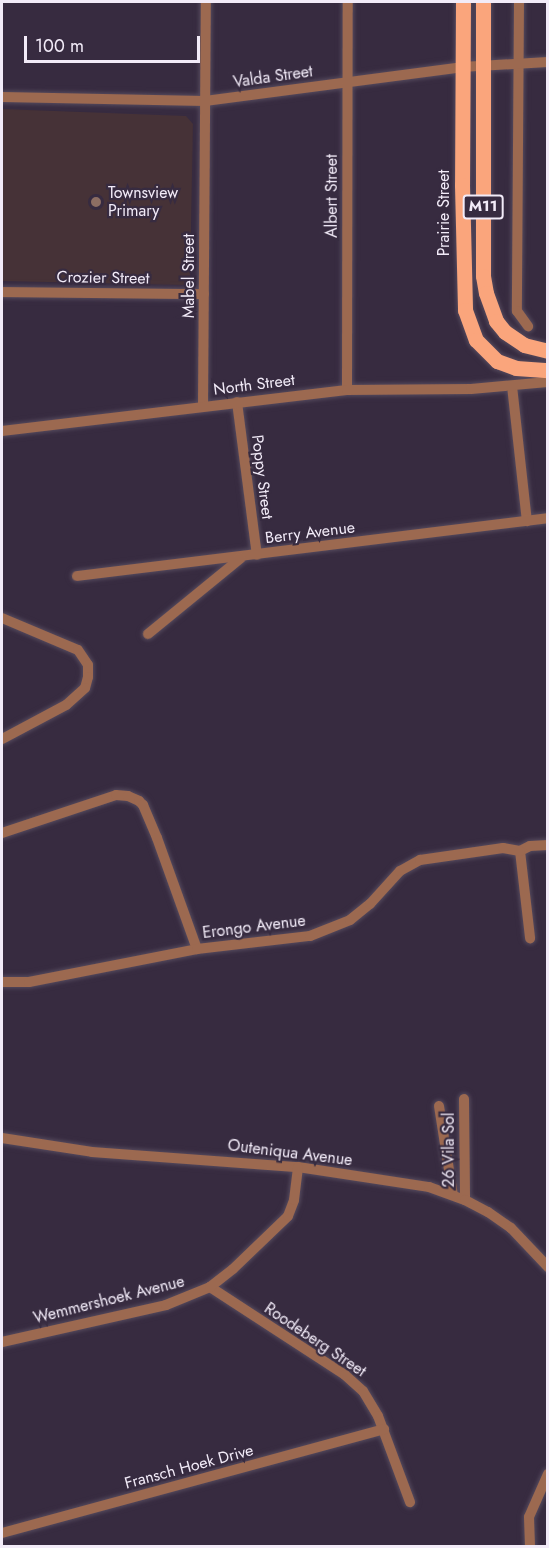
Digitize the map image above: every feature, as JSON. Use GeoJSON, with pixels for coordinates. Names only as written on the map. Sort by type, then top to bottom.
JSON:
{"type":"FeatureCollection","features":[{"type":"Feature","properties":{"kind":"main road","name":"Prairie Street"},"geometry":{"type":"LineString","coordinates":[[463,2],[465,310],[476,340],[497,361],[516,368],[548,370]]}},
{"type":"Feature","properties":{"kind":"main road","name":"M11"},"geometry":{"type":"LineString","coordinates":[[483,2],[483,276],[486,293],[496,321],[505,332],[525,345],[548,351]]}},
{"type":"Feature","properties":{"kind":"street","name":"Mabel Street"},"geometry":{"type":"LineString","coordinates":[[203,406],[206,2]]}},
{"type":"Feature","properties":{"kind":"street","name":"Albert Street"},"geometry":{"type":"LineString","coordinates":[[347,390],[348,2]]}},
{"type":"Feature","properties":{"kind":"street"},"geometry":{"type":"LineString","coordinates":[[519,2],[517,311],[528,326]]}},
{"type":"Feature","properties":{"kind":"street","name":"Valda Street"},"geometry":{"type":"LineString","coordinates":[[2,97],[205,101],[462,68],[548,62]]}},
{"type":"Feature","properties":{"kind":"street","name":"Crozier Street"},"geometry":{"type":"LineString","coordinates":[[2,292],[204,294]]}},
{"type":"Feature","properties":{"kind":"street","name":"North Street"},"geometry":{"type":"LineString","coordinates":[[2,431],[347,390],[471,389],[548,382]]}},
{"type":"Feature","properties":{"kind":"street"},"geometry":{"type":"LineString","coordinates":[[512,386],[527,520]]}},
{"type":"Feature","properties":{"kind":"street","name":"Poppy Street"},"geometry":{"type":"LineString","coordinates":[[237,402],[257,555]]}},
{"type":"Feature","properties":{"kind":"street","name":"Berry Avenue"},"geometry":{"type":"LineString","coordinates":[[77,576],[241,558],[548,518]]}},
{"type":"Feature","properties":{"kind":"street"},"geometry":{"type":"LineString","coordinates":[[148,634],[241,558]]}},
{"type":"Feature","properties":{"kind":"street"},"geometry":{"type":"LineString","coordinates":[[2,618],[78,650],[88,665],[88,677],[81,693],[66,705],[2,739]]}},
{"type":"Feature","properties":{"kind":"street"},"geometry":{"type":"LineString","coordinates":[[2,833],[116,795],[129,796],[138,801],[143,805],[160,847],[197,949]]}},
{"type":"Feature","properties":{"kind":"street","name":"Erongo Avenue"},"geometry":{"type":"LineString","coordinates":[[2,982],[29,982],[197,949],[321,934],[362,911],[400,871],[425,858],[503,848],[520,851],[531,846],[548,844]]}},
{"type":"Feature","properties":{"kind":"street"},"geometry":{"type":"LineString","coordinates":[[520,851],[530,938]]}},
{"type":"Feature","properties":{"kind":"street","name":"26 Vila Sol"},"geometry":{"type":"LineString","coordinates":[[464,1099],[465,1200]]}},
{"type":"Feature","properties":{"kind":"street"},"geometry":{"type":"LineString","coordinates":[[440,1106],[453,1195]]}},
{"type":"Feature","properties":{"kind":"street","name":"Outeniqua Avenue"},"geometry":{"type":"LineString","coordinates":[[2,1138],[80,1151],[298,1167],[415,1185],[465,1200],[511,1228],[548,1267]]}},
{"type":"Feature","properties":{"kind":"street","name":"Wemmershoek Avenue"},"geometry":{"type":"LineString","coordinates":[[2,1342],[166,1305],[210,1287],[238,1265],[288,1216],[294,1200],[298,1167]]}},
{"type":"Feature","properties":{"kind":"street","name":"Roodeberg Street"},"geometry":{"type":"LineString","coordinates":[[210,1287],[356,1384],[372,1403],[384,1429],[410,1502]]}},
{"type":"Feature","properties":{"kind":"street","name":"Fransch Hoek Drive"},"geometry":{"type":"LineString","coordinates":[[2,1533],[384,1429]]}},
{"type":"Feature","properties":{"kind":"street"},"geometry":{"type":"LineString","coordinates":[[530,1546],[529,1517],[548,1474]]}},
{"type":"Feature","properties":{"kind":"shaded area","name":"Townsview Primary"},"geometry":{"type":"Polygon","coordinates":[[[2,109],[186,116],[193,124],[190,280],[184,285],[2,281],[2,109]]]}},
{"type":"Feature","properties":{"kind":"place","name":"Townsview Primary"},"geometry":{"type":"Point","coordinates":[96,202]}}]}
